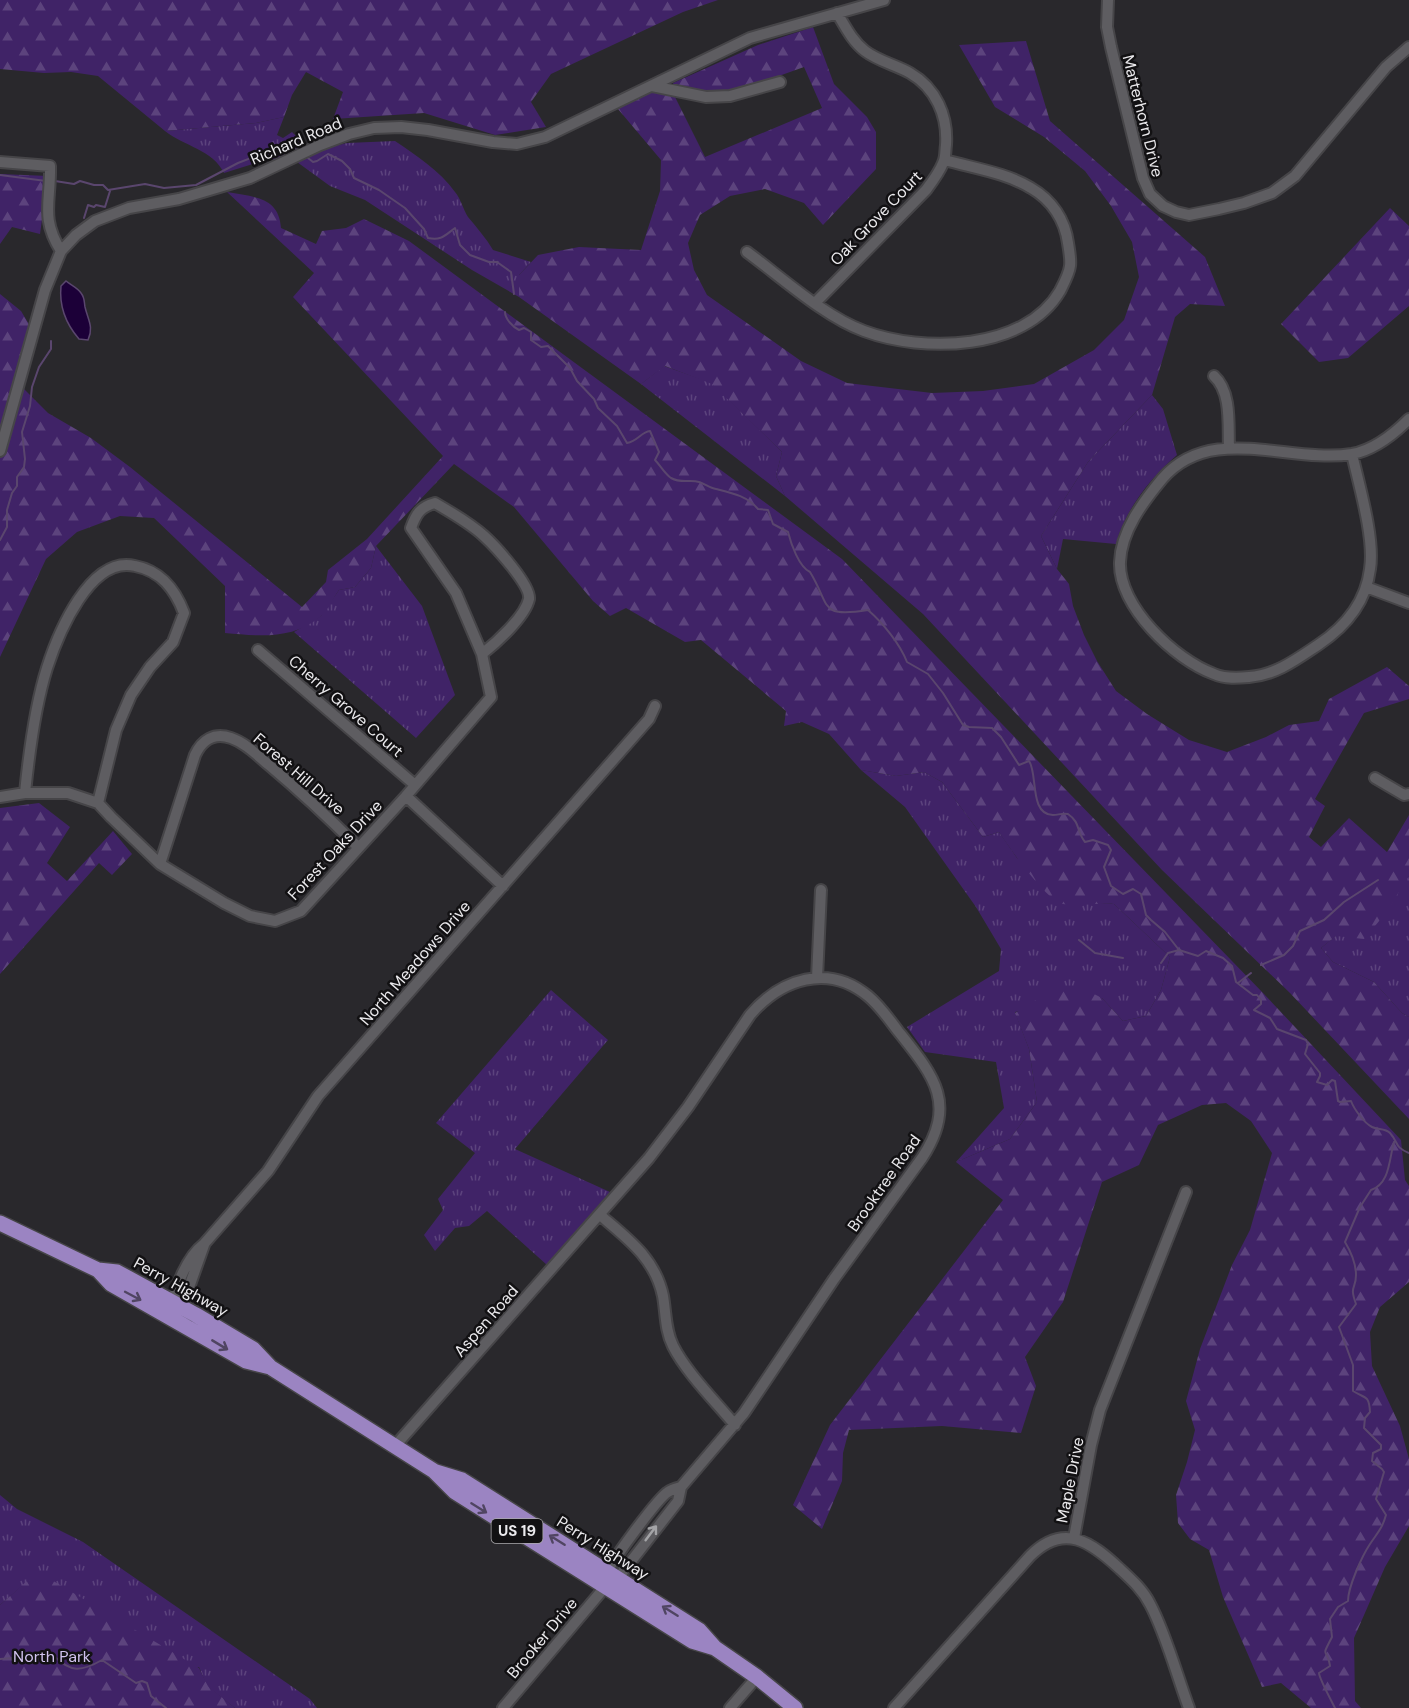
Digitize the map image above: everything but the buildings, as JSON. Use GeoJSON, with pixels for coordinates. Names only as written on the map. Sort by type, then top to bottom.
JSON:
{"type":"FeatureCollection","features":[{"type":"Feature","properties":{"kind":"highway","name":"Perry Highway"},"geometry":{"type":"LineString","coordinates":[[0,1223],[98,1270],[111,1284],[176,1309],[246,1361],[270,1367],[434,1471],[462,1480],[610,1579],[692,1641],[715,1648],[757,1677],[795,1708]]}},
{"type":"Feature","properties":{"kind":"street","name":"Richard Road"},"geometry":{"type":"LineString","coordinates":[[0,451],[45,290],[61,251],[76,235],[95,221],[129,208],[179,199],[250,178],[320,145],[374,128],[401,127],[428,130],[517,144],[545,137],[750,38],[884,0]]}},
{"type":"Feature","properties":{"kind":"street","name":"Matterhorn Drive"},"geometry":{"type":"LineString","coordinates":[[1108,0],[1107,27],[1111,47],[1146,187],[1163,206],[1183,214],[1197,214],[1244,204],[1280,188],[1295,176],[1386,67],[1409,47]]}},
{"type":"Feature","properties":{"kind":"street"},"geometry":{"type":"LineString","coordinates":[[747,252],[815,303],[863,331],[884,338],[942,344],[1001,336],[1026,325],[1043,313],[1054,300],[1064,282],[1070,265],[1066,230],[1058,213],[1032,188],[1018,181],[945,160],[945,119],[938,101],[928,87],[913,74],[865,51],[848,32],[837,13]]}},
{"type":"Feature","properties":{"kind":"street"},"geometry":{"type":"LineString","coordinates":[[651,86],[706,97],[730,96],[780,82]]}},
{"type":"Feature","properties":{"kind":"street","name":"Oak Grove Court"},"geometry":{"type":"LineString","coordinates":[[815,303],[926,190],[945,160]]}},
{"type":"Feature","properties":{"kind":"street"},"geometry":{"type":"LineString","coordinates":[[0,162],[50,166],[48,225],[61,251]]}},
{"type":"Feature","properties":{"kind":"street"},"geometry":{"type":"LineString","coordinates":[[1214,376],[1225,391],[1229,448]]}},
{"type":"Feature","properties":{"kind":"street"},"geometry":{"type":"LineString","coordinates":[[1352,453],[1371,544],[1371,569],[1366,587],[1355,610],[1332,636],[1281,669],[1252,677],[1225,677],[1205,670],[1173,648],[1150,627],[1129,601],[1120,576],[1121,548],[1128,529],[1147,498],[1174,466],[1194,454],[1229,448],[1322,455],[1352,453],[1375,446],[1409,419]]}},
{"type":"Feature","properties":{"kind":"street"},"geometry":{"type":"LineString","coordinates":[[435,502],[485,537],[526,584],[530,596],[525,609],[513,625],[482,654],[456,593],[411,528],[416,515],[424,506],[435,502]]}},
{"type":"Feature","properties":{"kind":"street"},"geometry":{"type":"LineString","coordinates":[[25,793],[46,669],[56,644],[81,593],[94,578],[110,568],[128,564],[148,568],[173,589],[184,613],[173,642],[150,667],[131,695],[116,730],[98,803]]}},
{"type":"Feature","properties":{"kind":"street"},"geometry":{"type":"LineString","coordinates":[[1366,587],[1409,603]]}},
{"type":"Feature","properties":{"kind":"street","name":"Cherry Grove Court"},"geometry":{"type":"LineString","coordinates":[[258,650],[415,785]]}},
{"type":"Feature","properties":{"kind":"street","name":"Forest Oaks Drive"},"geometry":{"type":"LineString","coordinates":[[0,797],[25,793],[68,793],[98,803],[160,864],[250,916],[275,921],[301,911],[406,796],[491,697],[482,654]]}},
{"type":"Feature","properties":{"kind":"street","name":"North Meadows Drive"},"geometry":{"type":"LineString","coordinates":[[176,1309],[204,1244],[268,1171],[318,1096],[649,719],[655,706]]}},
{"type":"Feature","properties":{"kind":"street","name":"Forest Hill Drive"},"geometry":{"type":"LineString","coordinates":[[160,864],[195,755],[200,744],[209,737],[231,738],[244,745],[314,803],[358,847]]}},
{"type":"Feature","properties":{"kind":"street"},"geometry":{"type":"LineString","coordinates":[[1375,777],[1404,795],[1409,794]]}},
{"type":"Feature","properties":{"kind":"street"},"geometry":{"type":"LineString","coordinates":[[406,796],[503,886]]}},
{"type":"Feature","properties":{"kind":"street"},"geometry":{"type":"LineString","coordinates":[[817,978],[821,890]]}},
{"type":"Feature","properties":{"kind":"street","name":"Brooktree Road"},"geometry":{"type":"LineString","coordinates":[[600,1215],[668,1134],[761,1002],[771,993],[791,983],[817,978],[835,980],[852,986],[867,996],[923,1062],[933,1078],[938,1094],[938,1123],[932,1141],[922,1158],[824,1292],[735,1425],[681,1487],[667,1492],[610,1579]]}},
{"type":"Feature","properties":{"kind":"street","name":"Maple Drive"},"geometry":{"type":"LineString","coordinates":[[894,1708],[1036,1550],[1058,1539],[1074,1539],[1091,1445],[1100,1410],[1186,1192]]}},
{"type":"Feature","properties":{"kind":"street"},"geometry":{"type":"LineString","coordinates":[[600,1215],[632,1242],[651,1265],[663,1296],[666,1324],[673,1345],[685,1364],[735,1425]]}},
{"type":"Feature","properties":{"kind":"street","name":"Aspen Road"},"geometry":{"type":"LineString","coordinates":[[395,1446],[600,1215]]}},
{"type":"Feature","properties":{"kind":"street"},"geometry":{"type":"LineString","coordinates":[[1074,1539],[1090,1544],[1102,1552],[1145,1595],[1155,1615],[1189,1708]]}},
{"type":"Feature","properties":{"kind":"street","name":"Brooker Drive"},"geometry":{"type":"LineString","coordinates":[[503,1708],[610,1579]]}},
{"type":"Feature","properties":{"kind":"street"},"geometry":{"type":"LineString","coordinates":[[730,1708],[757,1677]]}},
{"type":"Feature","properties":{"kind":"green space"},"geometry":{"type":"Polygon","coordinates":[[[0,0],[718,0],[683,12],[551,74],[531,102],[546,127],[495,135],[424,113],[333,119],[343,92],[306,72],[292,95],[284,117],[256,123],[165,131],[98,76],[71,72],[44,73],[0,69],[0,0]]]}},
{"type":"Feature","properties":{"kind":"green space"},"geometry":{"type":"Polygon","coordinates":[[[813,27],[834,84],[867,117],[876,132],[876,169],[823,225],[804,203],[765,189],[730,196],[700,215],[688,243],[694,270],[707,295],[801,361],[847,383],[932,393],[983,391],[1034,384],[1094,350],[1124,320],[1139,277],[1132,242],[1111,206],[1085,171],[1044,137],[995,107],[959,45],[1026,41],[1050,121],[1205,257],[1225,306],[1190,304],[1175,317],[1152,395],[1088,462],[1041,536],[1057,569],[1069,584],[1073,606],[1084,635],[1116,691],[1147,714],[1189,740],[1227,752],[1266,737],[1289,725],[1319,721],[1329,699],[1387,667],[1409,686],[1409,699],[1364,713],[1315,799],[1325,806],[1309,837],[1321,847],[1349,818],[1387,852],[1409,815],[1409,876],[1385,914],[1364,939],[1336,936],[1321,948],[1333,962],[1374,982],[1402,1013],[1409,1017],[1409,1119],[1290,993],[1162,870],[923,614],[785,496],[776,476],[782,452],[712,384],[665,366],[641,384],[519,297],[519,275],[538,255],[579,247],[641,250],[660,191],[661,160],[618,109],[650,91],[674,95],[705,157],[822,108],[804,67],[731,93],[708,92],[674,86],[673,83],[758,45],[813,27]]]}},
{"type":"Feature","properties":{"kind":"green space"},"geometry":{"type":"Polygon","coordinates":[[[284,117],[277,135],[283,138],[292,132],[301,146],[281,158],[224,173],[219,165],[206,154],[165,131],[256,123],[284,117]]]}},
{"type":"Feature","properties":{"kind":"green space"},"geometry":{"type":"Polygon","coordinates":[[[395,141],[427,164],[449,184],[468,217],[493,250],[531,262],[519,275],[519,297],[472,270],[365,200],[330,186],[297,162],[330,147],[347,143],[395,141]]]}},
{"type":"Feature","properties":{"kind":"green space"},"geometry":{"type":"Polygon","coordinates":[[[0,174],[48,176],[40,234],[12,227],[0,244],[0,174]]]}},
{"type":"Feature","properties":{"kind":"green space"},"geometry":{"type":"Polygon","coordinates":[[[227,192],[255,197],[270,204],[279,217],[281,228],[316,244],[322,231],[346,228],[364,219],[409,241],[842,559],[1264,994],[1401,1140],[1405,1180],[1409,1186],[1409,1282],[1380,1307],[1370,1332],[1372,1366],[1400,1426],[1409,1459],[1409,1526],[1385,1567],[1354,1638],[1355,1701],[1361,1708],[1311,1708],[1281,1683],[1262,1687],[1223,1597],[1209,1550],[1190,1539],[1178,1523],[1176,1495],[1195,1430],[1186,1401],[1200,1349],[1232,1265],[1250,1230],[1272,1153],[1251,1121],[1226,1103],[1202,1105],[1158,1125],[1139,1165],[1102,1182],[1063,1302],[1025,1357],[1036,1386],[1021,1433],[942,1426],[849,1430],[843,1453],[842,1481],[822,1529],[793,1505],[830,1425],[1003,1200],[956,1162],[1010,1139],[1037,1102],[1029,1049],[1015,1013],[1047,993],[1080,987],[1102,998],[1123,1021],[1146,1016],[1161,990],[1170,957],[1114,904],[1067,905],[1056,900],[1028,872],[999,832],[983,837],[942,782],[924,772],[896,776],[861,770],[829,734],[802,722],[784,726],[786,711],[701,640],[685,642],[626,608],[610,616],[593,601],[514,507],[454,464],[376,546],[371,568],[355,587],[339,590],[323,614],[298,630],[275,635],[225,633],[225,586],[154,518],[120,516],[77,532],[46,559],[0,657],[0,294],[21,311],[33,331],[19,384],[48,413],[91,438],[130,467],[302,607],[326,582],[328,570],[367,539],[443,456],[293,297],[314,273],[227,192]]]}},
{"type":"Feature","properties":{"kind":"green space"},"geometry":{"type":"Polygon","coordinates":[[[1390,208],[1409,226],[1409,306],[1348,358],[1319,362],[1281,324],[1390,208]]]}},
{"type":"Feature","properties":{"kind":"green space"},"geometry":{"type":"Polygon","coordinates":[[[664,366],[712,383],[782,452],[776,476],[785,496],[641,384],[664,366]]]}},
{"type":"Feature","properties":{"kind":"green space"},"geometry":{"type":"Polygon","coordinates":[[[1152,395],[1163,409],[1177,455],[1140,495],[1120,531],[1116,544],[1063,539],[1057,569],[1041,536],[1088,462],[1152,395]]]}},
{"type":"Feature","properties":{"kind":"green space"},"geometry":{"type":"Polygon","coordinates":[[[376,546],[422,606],[455,695],[416,738],[294,632],[321,616],[339,590],[355,587],[371,568],[376,546]]]}},
{"type":"Feature","properties":{"kind":"green space"},"geometry":{"type":"Polygon","coordinates":[[[861,770],[896,776],[924,772],[942,782],[983,837],[999,832],[1017,858],[1096,903],[1114,904],[1170,957],[1161,990],[1146,1016],[1123,1021],[1102,998],[1015,1012],[1029,1049],[1037,1102],[1010,1139],[956,1162],[1004,1108],[996,1062],[925,1052],[907,1027],[999,971],[1001,949],[976,907],[905,807],[861,770]]]}},
{"type":"Feature","properties":{"kind":"green space"},"geometry":{"type":"Polygon","coordinates":[[[39,803],[70,827],[47,863],[67,881],[113,831],[132,854],[112,875],[99,863],[0,974],[0,808],[39,803]]]}},
{"type":"Feature","properties":{"kind":"green space"},"geometry":{"type":"Polygon","coordinates":[[[1409,876],[1409,1017],[1402,1013],[1374,982],[1333,962],[1321,948],[1409,876]]]}},
{"type":"Feature","properties":{"kind":"green space"},"geometry":{"type":"Polygon","coordinates":[[[551,990],[608,1040],[515,1149],[610,1192],[547,1265],[487,1211],[469,1226],[455,1228],[435,1251],[424,1235],[443,1210],[438,1199],[475,1153],[436,1123],[551,990]]]}},
{"type":"Feature","properties":{"kind":"green space"},"geometry":{"type":"Polygon","coordinates":[[[0,1495],[17,1509],[83,1542],[310,1699],[317,1708],[235,1708],[207,1686],[199,1667],[0,1708],[22,1586],[0,1605],[0,1495]]]}},
{"type":"Feature","properties":{"kind":"green space","name":"North Park"},"geometry":{"type":"Polygon","coordinates":[[[50,1579],[199,1668],[208,1686],[235,1708],[0,1708],[0,1605],[27,1581],[50,1579]]]}},
{"type":"Feature","properties":{"kind":"shaded area"},"geometry":{"type":"Polygon","coordinates":[[[66,281],[83,297],[90,327],[88,340],[79,339],[64,314],[61,286],[66,281]]]}},
{"type":"Feature","properties":{"kind":"waterway"},"geometry":{"type":"LineString","coordinates":[[55,181],[74,184],[80,181],[103,185],[108,190],[145,184],[164,188],[196,185],[238,163],[279,147],[295,149]]}},
{"type":"Feature","properties":{"kind":"waterway"},"geometry":{"type":"LineString","coordinates":[[308,158],[313,162],[328,154],[342,161],[350,169],[354,178],[379,190],[405,208],[424,229],[428,238],[440,238],[455,228],[460,245],[470,255],[489,262],[497,262],[511,272],[514,294]]}},
{"type":"Feature","properties":{"kind":"waterway"},"geometry":{"type":"LineString","coordinates":[[0,175],[46,181]]}},
{"type":"Feature","properties":{"kind":"waterway"},"geometry":{"type":"LineString","coordinates":[[84,218],[88,205],[105,207],[110,191]]}},
{"type":"Feature","properties":{"kind":"waterway"},"geometry":{"type":"LineString","coordinates":[[505,312],[514,327],[519,330],[524,328],[531,332],[531,340],[541,347],[548,346],[570,368],[577,381],[594,399],[598,408],[617,426],[627,443],[650,431],[659,452],[655,460],[671,478],[679,481],[699,482],[744,498],[758,509],[768,510],[773,524],[788,532],[793,549],[810,572],[828,607],[841,612],[868,610],[890,634],[907,662],[928,674],[963,725],[992,728],[1001,737],[1019,765],[1029,761],[1040,808],[1045,813],[1053,815],[1068,814],[1077,824],[1085,842],[1093,840],[1108,845],[1111,850],[1104,867],[1111,886],[1123,894],[1133,889],[1141,894],[1146,915],[1165,932],[1179,950],[1198,956],[1206,951],[1223,958],[1232,966],[1236,982],[1261,1000],[1261,1004],[1254,1010],[1270,1018],[1277,1029],[1306,1040],[1308,1044],[1305,1054],[1320,1073],[1317,1082],[1327,1085],[1332,1080],[1335,1081],[1338,1101],[1351,1101],[1366,1122],[1372,1127],[1388,1131],[1399,1147],[1409,1153]]}},
{"type":"Feature","properties":{"kind":"waterway"},"geometry":{"type":"LineString","coordinates":[[0,540],[7,527],[7,510],[12,493],[17,486],[17,477],[24,467],[22,432],[30,406],[32,387],[39,367],[51,349],[51,341]]}},
{"type":"Feature","properties":{"kind":"waterway"},"geometry":{"type":"LineString","coordinates":[[1261,965],[1284,955],[1293,946],[1300,931],[1324,920],[1344,902],[1378,880]]}},
{"type":"Feature","properties":{"kind":"waterway"},"geometry":{"type":"LineString","coordinates":[[1079,940],[1095,953],[1123,958]]}},
{"type":"Feature","properties":{"kind":"waterway"},"geometry":{"type":"LineString","coordinates":[[1161,963],[1168,953],[1179,950]]}},
{"type":"Feature","properties":{"kind":"waterway"},"geometry":{"type":"LineString","coordinates":[[1238,983],[1251,973]]}},
{"type":"Feature","properties":{"kind":"waterway"},"geometry":{"type":"LineString","coordinates":[[1335,1708],[1319,1673],[1330,1666],[1325,1653],[1332,1637],[1330,1619],[1338,1607],[1348,1601],[1350,1588],[1360,1564],[1386,1515],[1376,1499],[1384,1472],[1372,1461],[1373,1453],[1381,1449],[1381,1445],[1364,1428],[1365,1418],[1370,1412],[1369,1403],[1366,1398],[1353,1391],[1353,1365],[1339,1327],[1356,1304],[1353,1290],[1356,1280],[1355,1266],[1345,1242],[1360,1207],[1371,1190],[1377,1187],[1385,1177],[1394,1142]]}},
{"type":"Feature","properties":{"kind":"waterway"},"geometry":{"type":"LineString","coordinates":[[0,1659],[53,1655],[65,1665],[76,1669],[88,1667],[102,1660],[136,1683],[142,1681],[147,1683],[151,1696],[166,1708]]}}]}
